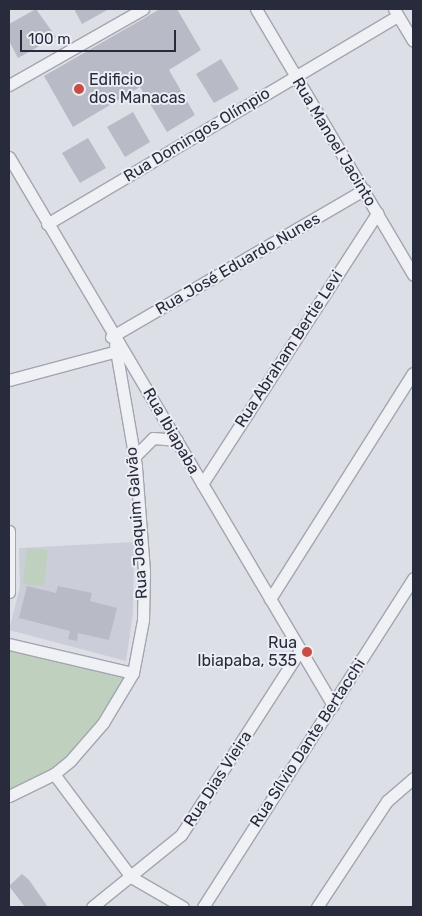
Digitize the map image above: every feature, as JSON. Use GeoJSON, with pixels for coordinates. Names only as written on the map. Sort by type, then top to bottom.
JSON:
{"type":"FeatureCollection","features":[{"type":"Feature","properties":{"kind":"street"},"geometry":{"type":"LineString","coordinates":[[9,86],[143,9]]}},
{"type":"Feature","properties":{"kind":"street","name":"Rua Manoel Jacinto"},"geometry":{"type":"LineString","coordinates":[[256,9],[413,276]]}},
{"type":"Feature","properties":{"kind":"street"},"geometry":{"type":"LineString","coordinates":[[396,12],[413,41]]}},
{"type":"Feature","properties":{"kind":"street","name":"Rua Domingos Olímpio"},"geometry":{"type":"LineString","coordinates":[[47,224],[295,77],[396,12]]}},
{"type":"Feature","properties":{"kind":"street","name":"Rua Ibiapaba"},"geometry":{"type":"LineString","coordinates":[[9,158],[116,346],[177,440],[333,705]]}},
{"type":"Feature","properties":{"kind":"street","name":"Rua José Eduardo Nunes"},"geometry":{"type":"LineString","coordinates":[[9,380],[116,346],[364,190]]}},
{"type":"Feature","properties":{"kind":"street","name":"Rua Abraham Bertie Levi"},"geometry":{"type":"LineString","coordinates":[[202,484],[377,213]]}},
{"type":"Feature","properties":{"kind":"street","name":"Rua Joaquim Galvão"},"geometry":{"type":"LineString","coordinates":[[9,796],[54,774],[89,741],[133,673],[143,620],[144,571],[135,456],[116,346]]}},
{"type":"Feature","properties":{"kind":"street"},"geometry":{"type":"LineString","coordinates":[[270,599],[413,373]]}},
{"type":"Feature","properties":{"kind":"street"},"geometry":{"type":"LineString","coordinates":[[135,456],[153,438],[177,440]]}},
{"type":"Feature","properties":{"kind":"street"},"geometry":{"type":"LineString","coordinates":[[9,531],[9,592]]}},
{"type":"Feature","properties":{"kind":"street","name":"Rua Sílvio Dante Bertacchi"},"geometry":{"type":"LineString","coordinates":[[202,907],[413,578]]}},
{"type":"Feature","properties":{"kind":"street"},"geometry":{"type":"LineString","coordinates":[[9,644],[133,673]]}},
{"type":"Feature","properties":{"kind":"street","name":"Rua Dias Vieira"},"geometry":{"type":"LineString","coordinates":[[92,907],[167,849],[197,814],[300,650]]}},
{"type":"Feature","properties":{"kind":"street"},"geometry":{"type":"LineString","coordinates":[[54,774],[130,877],[183,907]]}},
{"type":"Feature","properties":{"kind":"street"},"geometry":{"type":"LineString","coordinates":[[317,907],[387,801],[413,778]]}},
{"type":"Feature","properties":{"kind":"shaded area"},"geometry":{"type":"Polygon","coordinates":[[[134,542],[133,613],[126,661],[9,630],[20,587],[19,548],[134,542]]]}},
{"type":"Feature","properties":{"kind":"green space"},"geometry":{"type":"Polygon","coordinates":[[[27,548],[48,550],[44,586],[23,584],[27,548]]]}},
{"type":"Feature","properties":{"kind":"green space"},"geometry":{"type":"Polygon","coordinates":[[[9,645],[132,672],[115,703],[53,773],[9,795],[9,645]]]}},
{"type":"Feature","properties":{"kind":"building"},"geometry":{"type":"Polygon","coordinates":[[[36,9],[56,37],[18,58],[9,41],[9,24],[36,9]]]}},
{"type":"Feature","properties":{"kind":"building"},"geometry":{"type":"Polygon","coordinates":[[[74,9],[109,9],[82,24],[74,9]]]}},
{"type":"Feature","properties":{"kind":"building"},"geometry":{"type":"Polygon","coordinates":[[[160,9],[177,9],[201,50],[169,70],[195,115],[167,132],[140,87],[73,127],[44,76],[160,9]]]}},
{"type":"Feature","properties":{"kind":"building"},"geometry":{"type":"Polygon","coordinates":[[[221,59],[239,89],[214,103],[196,74],[221,59]]]}},
{"type":"Feature","properties":{"kind":"building"},"geometry":{"type":"Polygon","coordinates":[[[133,112],[150,142],[125,157],[107,127],[133,112]]]}},
{"type":"Feature","properties":{"kind":"building"},"geometry":{"type":"Polygon","coordinates":[[[88,138],[106,168],[80,183],[62,153],[88,138]]]}},
{"type":"Feature","properties":{"kind":"building"},"geometry":{"type":"Polygon","coordinates":[[[27,586],[56,593],[58,586],[92,593],[90,601],[117,608],[109,640],[78,633],[77,641],[68,639],[70,631],[19,618],[27,586]]]}},
{"type":"Feature","properties":{"kind":"building"},"geometry":{"type":"Polygon","coordinates":[[[22,874],[29,880],[48,907],[25,907],[9,886],[22,874]]]}},
{"type":"Feature","properties":{"kind":"place","name":"Edificio dos Manacas"},"geometry":{"type":"Point","coordinates":[79,89]}},
{"type":"Feature","properties":{"kind":"place","name":"Rua Ibiapaba, 535"},"geometry":{"type":"Point","coordinates":[307,652]}}]}
